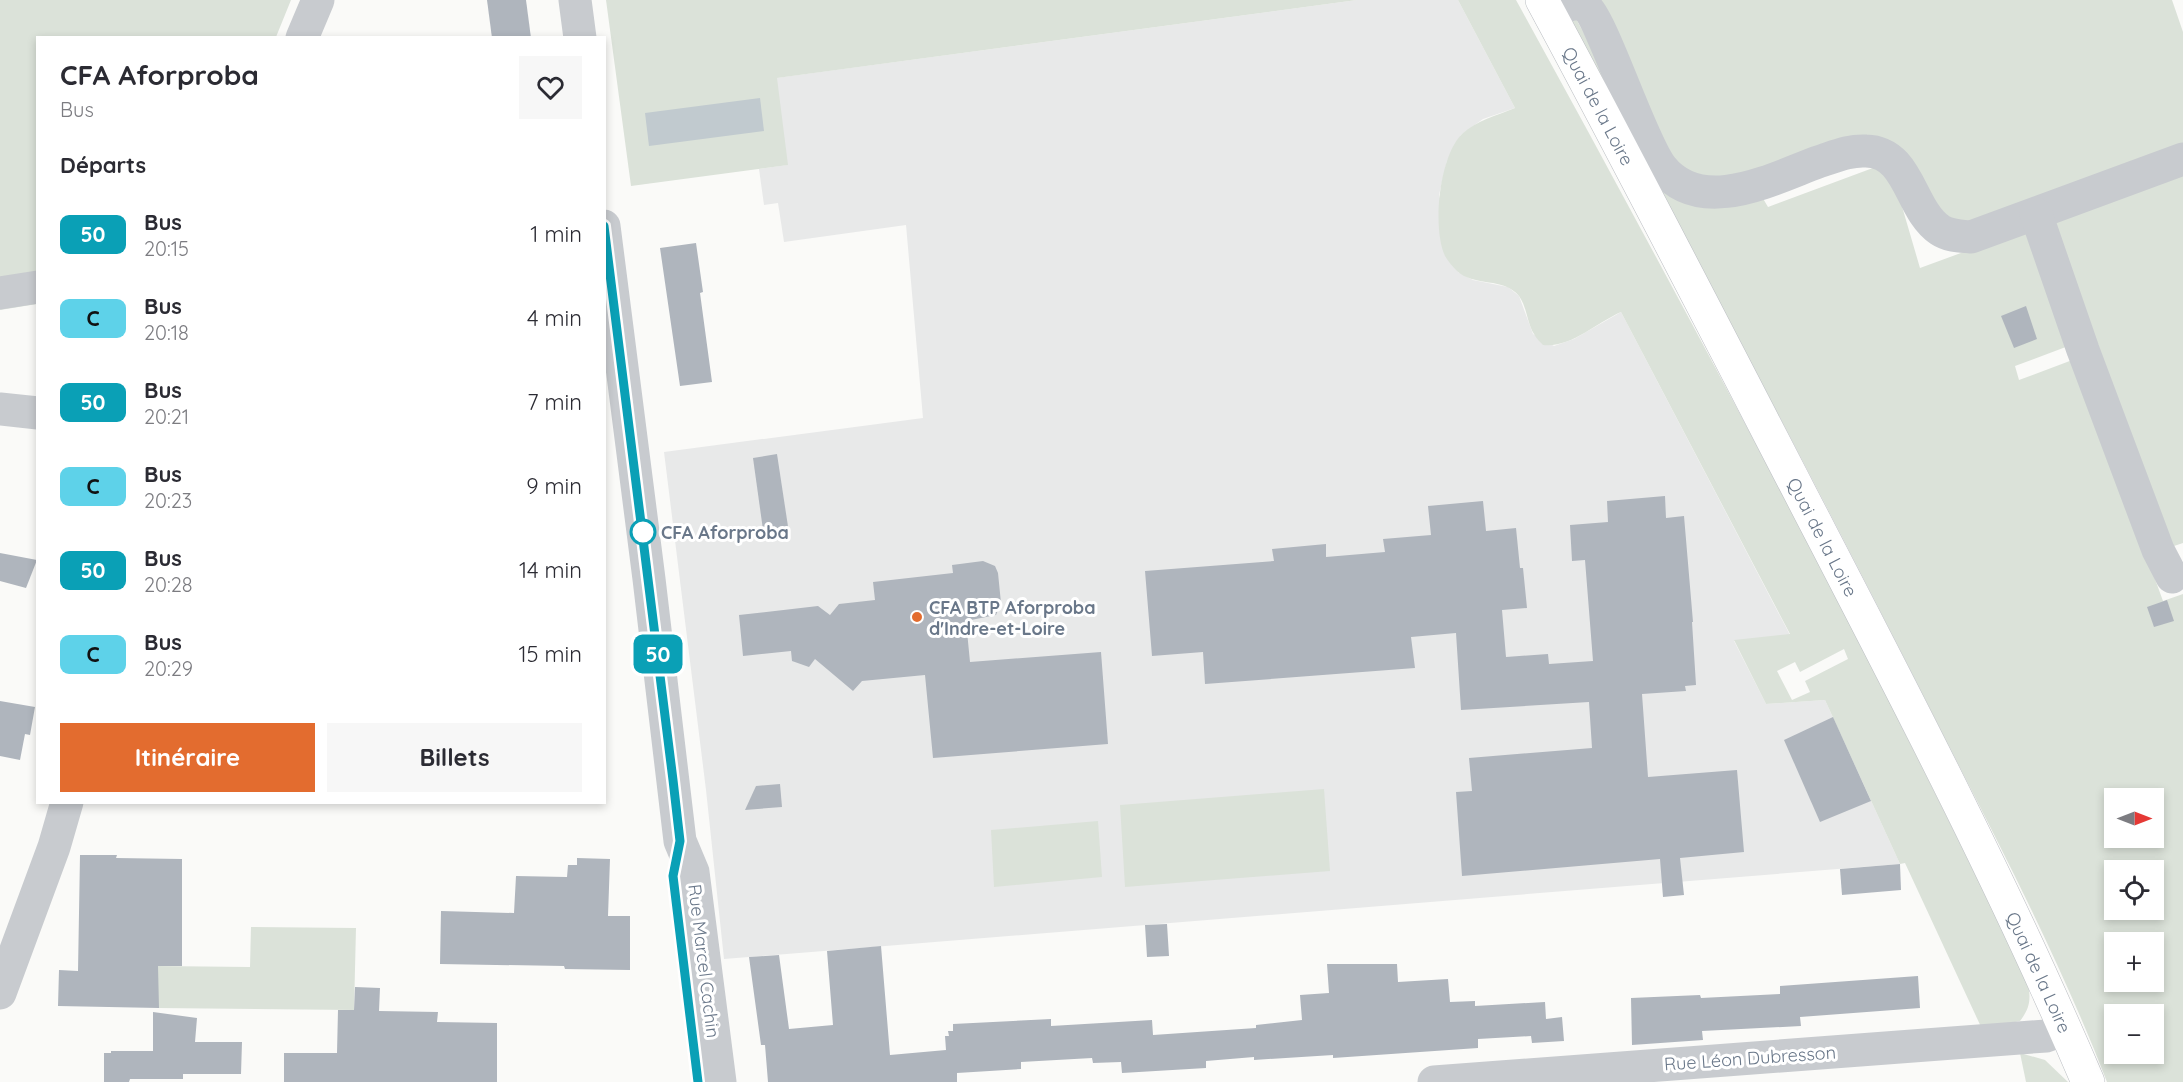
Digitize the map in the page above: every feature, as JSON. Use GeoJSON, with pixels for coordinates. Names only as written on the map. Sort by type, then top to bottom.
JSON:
{"type":"FeatureCollection","features":[{"type":"Feature","properties":{"kind":"main road","name":"Quai de la Loire"},"geometry":{"type":"LineString","coordinates":[[1546,8],[1819,529],[1990,863],[2088,1082]]}},
{"type":"Feature","properties":{"kind":"street"},"geometry":{"type":"LineString","coordinates":[[303,36],[318,0]]}},
{"type":"Feature","properties":{"kind":"street"},"geometry":{"type":"LineString","coordinates":[[575,0],[580,36]]}},
{"type":"Feature","properties":{"kind":"street"},"geometry":{"type":"LineString","coordinates":[[1546,8],[1573,4],[1581,4],[1588,8],[1601,31],[1624,90],[1660,167],[1678,183],[1705,192],[1753,186],[1847,152],[1865,150],[1879,152],[1894,161],[1930,221],[1940,230],[1949,235],[1977,235],[2183,159]]}},
{"type":"Feature","properties":{"kind":"street"},"geometry":{"type":"LineString","coordinates":[[2036,214],[2083,350],[2158,549],[2172,577]]}},
{"type":"Feature","properties":{"kind":"street","name":"Rue Marcel Cachin"},"geometry":{"type":"LineString","coordinates":[[606,242],[680,841],[693,872],[720,1082]]}},
{"type":"Feature","properties":{"kind":"street"},"geometry":{"type":"LineString","coordinates":[[0,293],[36,287]]}},
{"type":"Feature","properties":{"kind":"street"},"geometry":{"type":"LineString","coordinates":[[0,409],[36,413]]}},
{"type":"Feature","properties":{"kind":"street"},"geometry":{"type":"LineString","coordinates":[[2,981],[54,847],[66,804]]}},
{"type":"Feature","properties":{"kind":"street","name":"Rue Marcel Cachin"},"geometry":{"type":"LineString","coordinates":[[680,841],[673,876],[698,1082]]}},
{"type":"Feature","properties":{"kind":"street","name":"Rue Léon Dubresson"},"geometry":{"type":"LineString","coordinates":[[1434,1082],[2046,1036],[2066,1029]]}},
{"type":"Feature","properties":{"kind":"shaded area"},"geometry":{"type":"Polygon","coordinates":[[[0,0],[291,0],[276,36],[36,36],[36,304],[0,310],[0,0]]]}},
{"type":"Feature","properties":{"kind":"shaded area"},"geometry":{"type":"Polygon","coordinates":[[[606,0],[1357,0],[777,78],[788,165],[631,186],[606,0]]]}},
{"type":"Feature","properties":{"kind":"shaded area"},"geometry":{"type":"Polygon","coordinates":[[[1357,0],[1458,0],[1515,108],[1483,119],[1461,135],[1447,161],[1439,195],[1458,272],[1473,280],[1508,287],[1519,296],[1533,334],[1554,346],[1574,339],[1621,312],[1790,635],[1734,641],[1766,704],[1825,700],[1900,864],[724,959],[706,790],[664,452],[923,418],[906,225],[784,242],[778,203],[764,205],[759,169],[787,165],[776,78],[1357,0]]]}},
{"type":"Feature","properties":{"kind":"shaded area"},"geometry":{"type":"Polygon","coordinates":[[[1458,0],[1516,0],[1779,488],[1968,859],[2028,984],[2029,1003],[2020,1021],[1982,1029],[1905,863],[1900,864],[1825,700],[1766,704],[1734,640],[1790,634],[1621,312],[1573,339],[1553,345],[1543,345],[1532,330],[1522,300],[1513,290],[1464,276],[1445,256],[1439,229],[1440,193],[1443,175],[1454,144],[1474,125],[1515,108],[1458,0]],[[1844,649],[1800,672],[1795,662],[1777,671],[1792,700],[1810,692],[1805,681],[1848,659],[1844,649]]]}},
{"type":"Feature","properties":{"kind":"shaded area"},"geometry":{"type":"Polygon","coordinates":[[[1593,0],[2172,0],[2183,32],[2183,145],[1958,228],[1895,157],[1756,178],[1683,177],[1593,0]]]}},
{"type":"Feature","properties":{"kind":"shaded area"},"geometry":{"type":"Polygon","coordinates":[[[1566,15],[1574,15],[1661,178],[1758,190],[1768,207],[1889,162],[1920,268],[2029,228],[2071,345],[2015,366],[2019,380],[2075,359],[2163,601],[2183,594],[2183,1082],[2107,1082],[2065,982],[1995,836],[1745,352],[1566,15]]]}},
{"type":"Feature","properties":{"kind":"shaded area"},"geometry":{"type":"Polygon","coordinates":[[[760,98],[764,131],[649,146],[645,113],[760,98]]]}},
{"type":"Feature","properties":{"kind":"shaded area"},"geometry":{"type":"Polygon","coordinates":[[[2183,167],[2183,543],[2168,548],[2044,218],[2183,167]]]}},
{"type":"Feature","properties":{"kind":"shaded area"},"geometry":{"type":"Polygon","coordinates":[[[1324,789],[1330,871],[1125,887],[1120,805],[1324,789]]]}},
{"type":"Feature","properties":{"kind":"shaded area"},"geometry":{"type":"Polygon","coordinates":[[[1098,821],[1102,877],[994,887],[991,830],[1098,821]]]}},
{"type":"Feature","properties":{"kind":"shaded area"},"geometry":{"type":"Polygon","coordinates":[[[251,927],[356,928],[354,1010],[157,1008],[158,966],[250,967],[251,927]]]}},
{"type":"Feature","properties":{"kind":"shaded area"},"geometry":{"type":"Polygon","coordinates":[[[2020,1053],[2045,1060],[2068,1082],[2026,1082],[2020,1053]]]}},
{"type":"Feature","properties":{"kind":"building"},"geometry":{"type":"Polygon","coordinates":[[[487,0],[526,0],[531,36],[492,36],[487,0]]]}},
{"type":"Feature","properties":{"kind":"building"},"geometry":{"type":"Polygon","coordinates":[[[696,243],[712,382],[680,386],[660,248],[696,243]]]}},
{"type":"Feature","properties":{"kind":"building"},"geometry":{"type":"Polygon","coordinates":[[[2026,306],[2037,339],[2014,348],[2001,316],[2026,306]]]}},
{"type":"Feature","properties":{"kind":"building"},"geometry":{"type":"Polygon","coordinates":[[[777,454],[789,533],[764,537],[753,458],[777,454]]]}},
{"type":"Feature","properties":{"kind":"building"},"geometry":{"type":"Polygon","coordinates":[[[1665,496],[1666,518],[1684,516],[1696,685],[1685,686],[1686,691],[1642,694],[1648,777],[1737,770],[1744,852],[1680,858],[1684,895],[1663,897],[1660,859],[1462,876],[1456,792],[1472,791],[1469,758],[1592,748],[1589,702],[1461,710],[1456,633],[1411,637],[1415,668],[1205,684],[1203,652],[1152,656],[1145,571],[1274,561],[1272,549],[1326,544],[1326,557],[1385,552],[1383,539],[1431,535],[1428,506],[1483,501],[1486,531],[1516,528],[1520,568],[1523,568],[1527,608],[1502,610],[1506,657],[1548,654],[1549,664],[1593,661],[1585,560],[1572,561],[1570,525],[1608,522],[1607,501],[1665,496]]]}},
{"type":"Feature","properties":{"kind":"building"},"geometry":{"type":"Polygon","coordinates":[[[0,553],[36,560],[26,588],[0,581],[0,553]]]}},
{"type":"Feature","properties":{"kind":"building"},"geometry":{"type":"Polygon","coordinates":[[[983,561],[995,566],[998,573],[1001,603],[996,615],[966,621],[970,662],[1101,652],[1108,744],[933,758],[925,675],[862,681],[853,691],[815,659],[809,667],[792,661],[791,651],[743,656],[739,615],[818,606],[830,615],[839,604],[875,600],[873,582],[953,573],[952,565],[983,561]]]}},
{"type":"Feature","properties":{"kind":"building"},"geometry":{"type":"Polygon","coordinates":[[[2167,600],[2174,621],[2154,627],[2147,607],[2167,600]]]}},
{"type":"Feature","properties":{"kind":"building"},"geometry":{"type":"Polygon","coordinates":[[[0,701],[35,707],[30,735],[25,734],[20,760],[0,756],[0,701]]]}},
{"type":"Feature","properties":{"kind":"building"},"geometry":{"type":"Polygon","coordinates":[[[1833,717],[1871,801],[1820,822],[1784,740],[1833,717]]]}},
{"type":"Feature","properties":{"kind":"building"},"geometry":{"type":"Polygon","coordinates":[[[780,784],[782,807],[745,810],[756,786],[780,784]]]}},
{"type":"Feature","properties":{"kind":"building"},"geometry":{"type":"Polygon","coordinates":[[[80,855],[182,859],[182,966],[158,966],[159,1008],[58,1006],[59,970],[78,971],[80,855]]]}},
{"type":"Feature","properties":{"kind":"building"},"geometry":{"type":"Polygon","coordinates":[[[577,858],[610,859],[608,916],[630,916],[630,970],[565,969],[564,966],[440,964],[441,911],[514,913],[516,876],[567,877],[568,865],[577,865],[577,858]]]}},
{"type":"Feature","properties":{"kind":"building"},"geometry":{"type":"Polygon","coordinates":[[[1900,864],[1901,890],[1842,895],[1840,869],[1900,864]]]}},
{"type":"Feature","properties":{"kind":"building"},"geometry":{"type":"Polygon","coordinates":[[[1167,924],[1169,956],[1147,957],[1145,925],[1167,924]]]}},
{"type":"Feature","properties":{"kind":"building"},"geometry":{"type":"Polygon","coordinates":[[[881,946],[890,1055],[946,1050],[945,1036],[949,1036],[948,1031],[953,1031],[953,1024],[1051,1019],[1051,1026],[1152,1020],[1153,1035],[1256,1028],[1256,1025],[1302,1020],[1300,995],[1329,993],[1327,964],[1397,964],[1398,982],[1448,979],[1450,1002],[1475,1001],[1475,1006],[1545,1002],[1546,1019],[1562,1017],[1564,1041],[1532,1043],[1531,1036],[1478,1039],[1478,1048],[1333,1058],[1333,1055],[1254,1060],[1254,1057],[1206,1061],[1206,1068],[1122,1073],[1121,1062],[1093,1063],[1092,1058],[1021,1062],[1021,1069],[957,1073],[957,1082],[768,1082],[765,1045],[761,1045],[749,957],[779,955],[789,1029],[833,1025],[827,951],[881,946]]]}},
{"type":"Feature","properties":{"kind":"building"},"geometry":{"type":"Polygon","coordinates":[[[1918,976],[1920,1008],[1800,1017],[1801,1026],[1702,1031],[1703,1040],[1632,1045],[1631,998],[1700,995],[1701,998],[1780,994],[1780,986],[1918,976]]]}},
{"type":"Feature","properties":{"kind":"building"},"geometry":{"type":"Polygon","coordinates":[[[355,987],[380,988],[379,1011],[438,1012],[437,1022],[497,1023],[497,1082],[284,1082],[284,1053],[337,1053],[338,1010],[354,1010],[355,987]]]}},
{"type":"Feature","properties":{"kind":"building"},"geometry":{"type":"Polygon","coordinates":[[[153,1012],[197,1018],[195,1042],[242,1042],[241,1074],[183,1074],[183,1079],[130,1079],[129,1082],[104,1082],[104,1053],[153,1051],[153,1012]]]}},
{"type":"Feature","properties":{"kind":"bus line","name":"50"},"geometry":{"type":"LineString","coordinates":[[606,242],[680,841],[673,876],[698,1082]]}},
{"type":"Feature","properties":{"kind":"place","name":"CFA Aforproba"},"geometry":{"type":"Point","coordinates":[643,532]}},
{"type":"Feature","properties":{"kind":"place","name":"CFA BTP Aforproba d'Indre-et-Loire"},"geometry":{"type":"Point","coordinates":[917,617]}}]}
